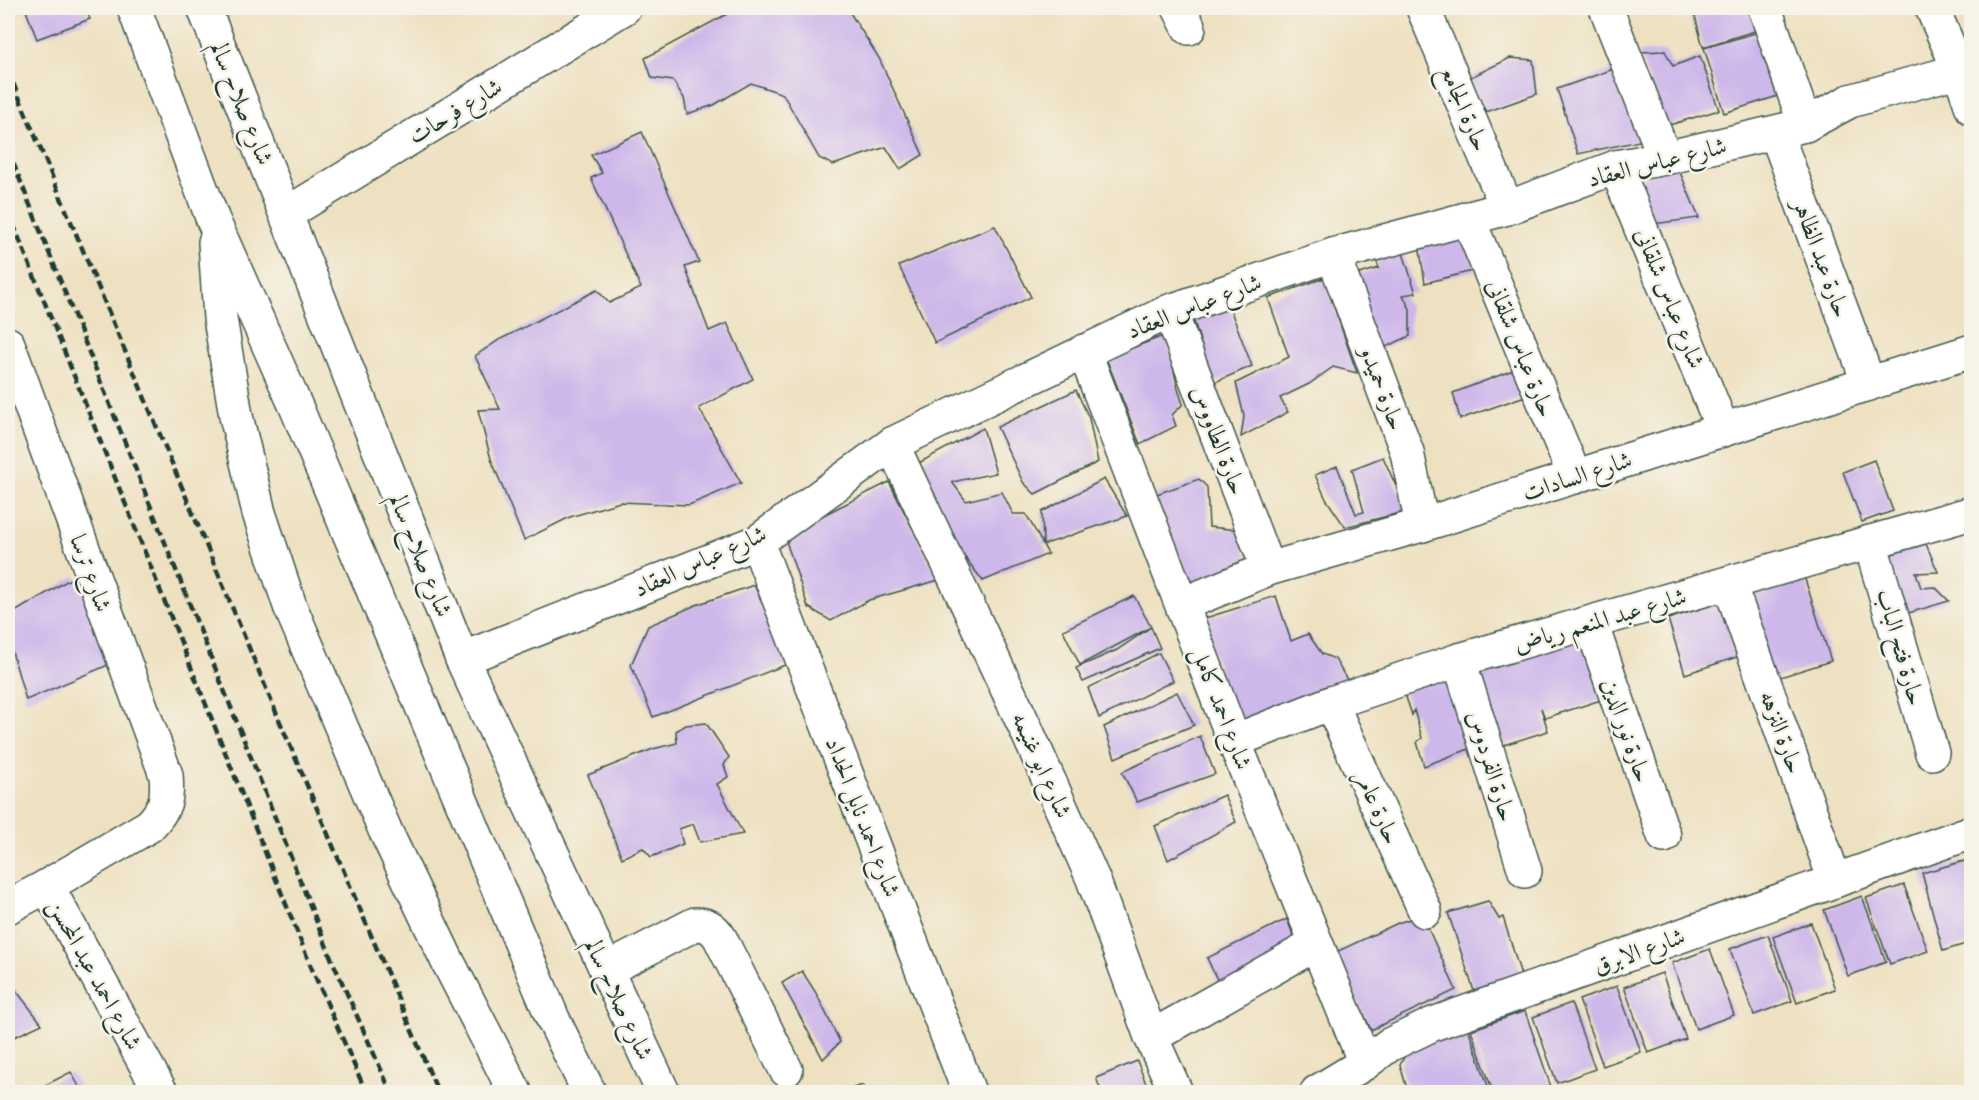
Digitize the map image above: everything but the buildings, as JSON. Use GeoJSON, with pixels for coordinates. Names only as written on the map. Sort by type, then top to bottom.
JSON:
{"type":"FeatureCollection","features":[{"type":"Feature","properties":{"kind":"main road"},"geometry":{"type":"LineString","coordinates":[[134,8],[213,220],[297,409],[548,1009],[589,1092]]}},
{"type":"Feature","properties":{"kind":"main road","name":"شارع صلاح سالم"},"geometry":{"type":"LineString","coordinates":[[204,8],[462,659],[663,1092]]}},
{"type":"Feature","properties":{"kind":"main road","name":"شارع فرحات"},"geometry":{"type":"LineString","coordinates":[[286,214],[624,8]]}},
{"type":"Feature","properties":{"kind":"main road","name":"حارة الجامع"},"geometry":{"type":"LineString","coordinates":[[1423,8],[1507,208]]}},
{"type":"Feature","properties":{"kind":"main road"},"geometry":{"type":"LineString","coordinates":[[1606,8],[1665,158]]}},
{"type":"Feature","properties":{"kind":"main road","name":"حارة عبد الظاهر"},"geometry":{"type":"LineString","coordinates":[[1765,8],[1790,129],[1869,384]]}},
{"type":"Feature","properties":{"kind":"main road"},"geometry":{"type":"LineString","coordinates":[[1932,8],[1965,69],[1971,108]]}},
{"type":"Feature","properties":{"kind":"main road","name":"شارع عباس العقاد"},"geometry":{"type":"LineString","coordinates":[[462,659],[757,542],[891,444],[1170,311],[1333,255],[1507,208],[1616,166],[1665,158],[1790,129],[1850,101],[1965,69]]}},
{"type":"Feature","properties":{"kind":"main road","name":"شارع عباس شلقانى"},"geometry":{"type":"LineString","coordinates":[[1616,166],[1723,430]]}},
{"type":"Feature","properties":{"kind":"main road","name":"حارة عباس شلقانى"},"geometry":{"type":"LineString","coordinates":[[1468,218],[1575,477]]}},
{"type":"Feature","properties":{"kind":"main road"},"geometry":{"type":"LineString","coordinates":[[213,220],[220,318],[236,416],[259,513],[290,606],[386,830],[447,960],[515,1092]]}},
{"type":"Feature","properties":{"kind":"main road","name":"حارة حميدو"},"geometry":{"type":"LineString","coordinates":[[1333,255],[1407,452],[1422,525]]}},
{"type":"Feature","properties":{"kind":"main road","name":"حارة الطاووس"},"geometry":{"type":"LineString","coordinates":[[1170,311],[1268,569]]}},
{"type":"Feature","properties":{"kind":"main road","name":"شارع ترسا"},"geometry":{"type":"LineString","coordinates":[[8,344],[165,775],[167,789],[160,815],[149,826],[47,886]]}},
{"type":"Feature","properties":{"kind":"main road","name":"شارع احمد كامل"},"geometry":{"type":"LineString","coordinates":[[1084,351],[1234,741],[1365,1063]]}},
{"type":"Feature","properties":{"kind":"main road","name":"شارع السادات"},"geometry":{"type":"LineString","coordinates":[[1183,604],[1268,569],[1422,525],[1971,351]]}},
{"type":"Feature","properties":{"kind":"main road","name":"شارع ابو غنيمه"},"geometry":{"type":"LineString","coordinates":[[891,444],[1026,729],[1093,879],[1151,1037],[1176,1092]]}},
{"type":"Feature","properties":{"kind":"main road","name":"شارع عبد المنعم رياض"},"geometry":{"type":"LineString","coordinates":[[1234,741],[1331,703],[1459,660],[1971,513]]}},
{"type":"Feature","properties":{"kind":"main road","name":"شارع احمد نايل الحداد"},"geometry":{"type":"LineString","coordinates":[[757,542],[969,1092]]}},
{"type":"Feature","properties":{"kind":"main road","name":"حارة فتح الباب"},"geometry":{"type":"LineString","coordinates":[[1870,542],[1932,753]]}},
{"type":"Feature","properties":{"kind":"main road","name":"حارة النزهه"},"geometry":{"type":"LineString","coordinates":[[1729,583],[1835,881]]}},
{"type":"Feature","properties":{"kind":"main road","name":"حارة نور الدين"},"geometry":{"type":"LineString","coordinates":[[1591,623],[1664,836]]}},
{"type":"Feature","properties":{"kind":"main road","name":"حارة الفردوس"},"geometry":{"type":"LineString","coordinates":[[1459,660],[1525,871]]}},
{"type":"Feature","properties":{"kind":"main road","name":"حارة عامر"},"geometry":{"type":"LineString","coordinates":[[1331,703],[1425,911]]}},
{"type":"Feature","properties":{"kind":"main road","name":"شارع الابرق"},"geometry":{"type":"LineString","coordinates":[[1317,1092],[1365,1063],[1389,1045],[1432,1024],[1971,832]]}},
{"type":"Feature","properties":{"kind":"main road"},"geometry":{"type":"LineString","coordinates":[[8,907],[47,886]]}},
{"type":"Feature","properties":{"kind":"main road","name":"شارع احمد عبد المحسن"},"geometry":{"type":"LineString","coordinates":[[47,886],[161,1092]]}},
{"type":"Feature","properties":{"kind":"main road"},"geometry":{"type":"LineString","coordinates":[[606,970],[694,924],[705,924],[714,929],[786,1070]]}},
{"type":"Feature","properties":{"kind":"main road"},"geometry":{"type":"LineString","coordinates":[[1151,1037],[1316,944]]}},
{"type":"Feature","properties":{"kind":"railway"},"geometry":{"type":"LineString","coordinates":[[8,71],[283,729],[438,1092]]}},
{"type":"Feature","properties":{"kind":"railway"},"geometry":{"type":"LineString","coordinates":[[8,150],[332,960],[391,1092]]}},
{"type":"Feature","properties":{"kind":"railway"},"geometry":{"type":"LineString","coordinates":[[8,211],[312,969],[366,1092]]}}]}
